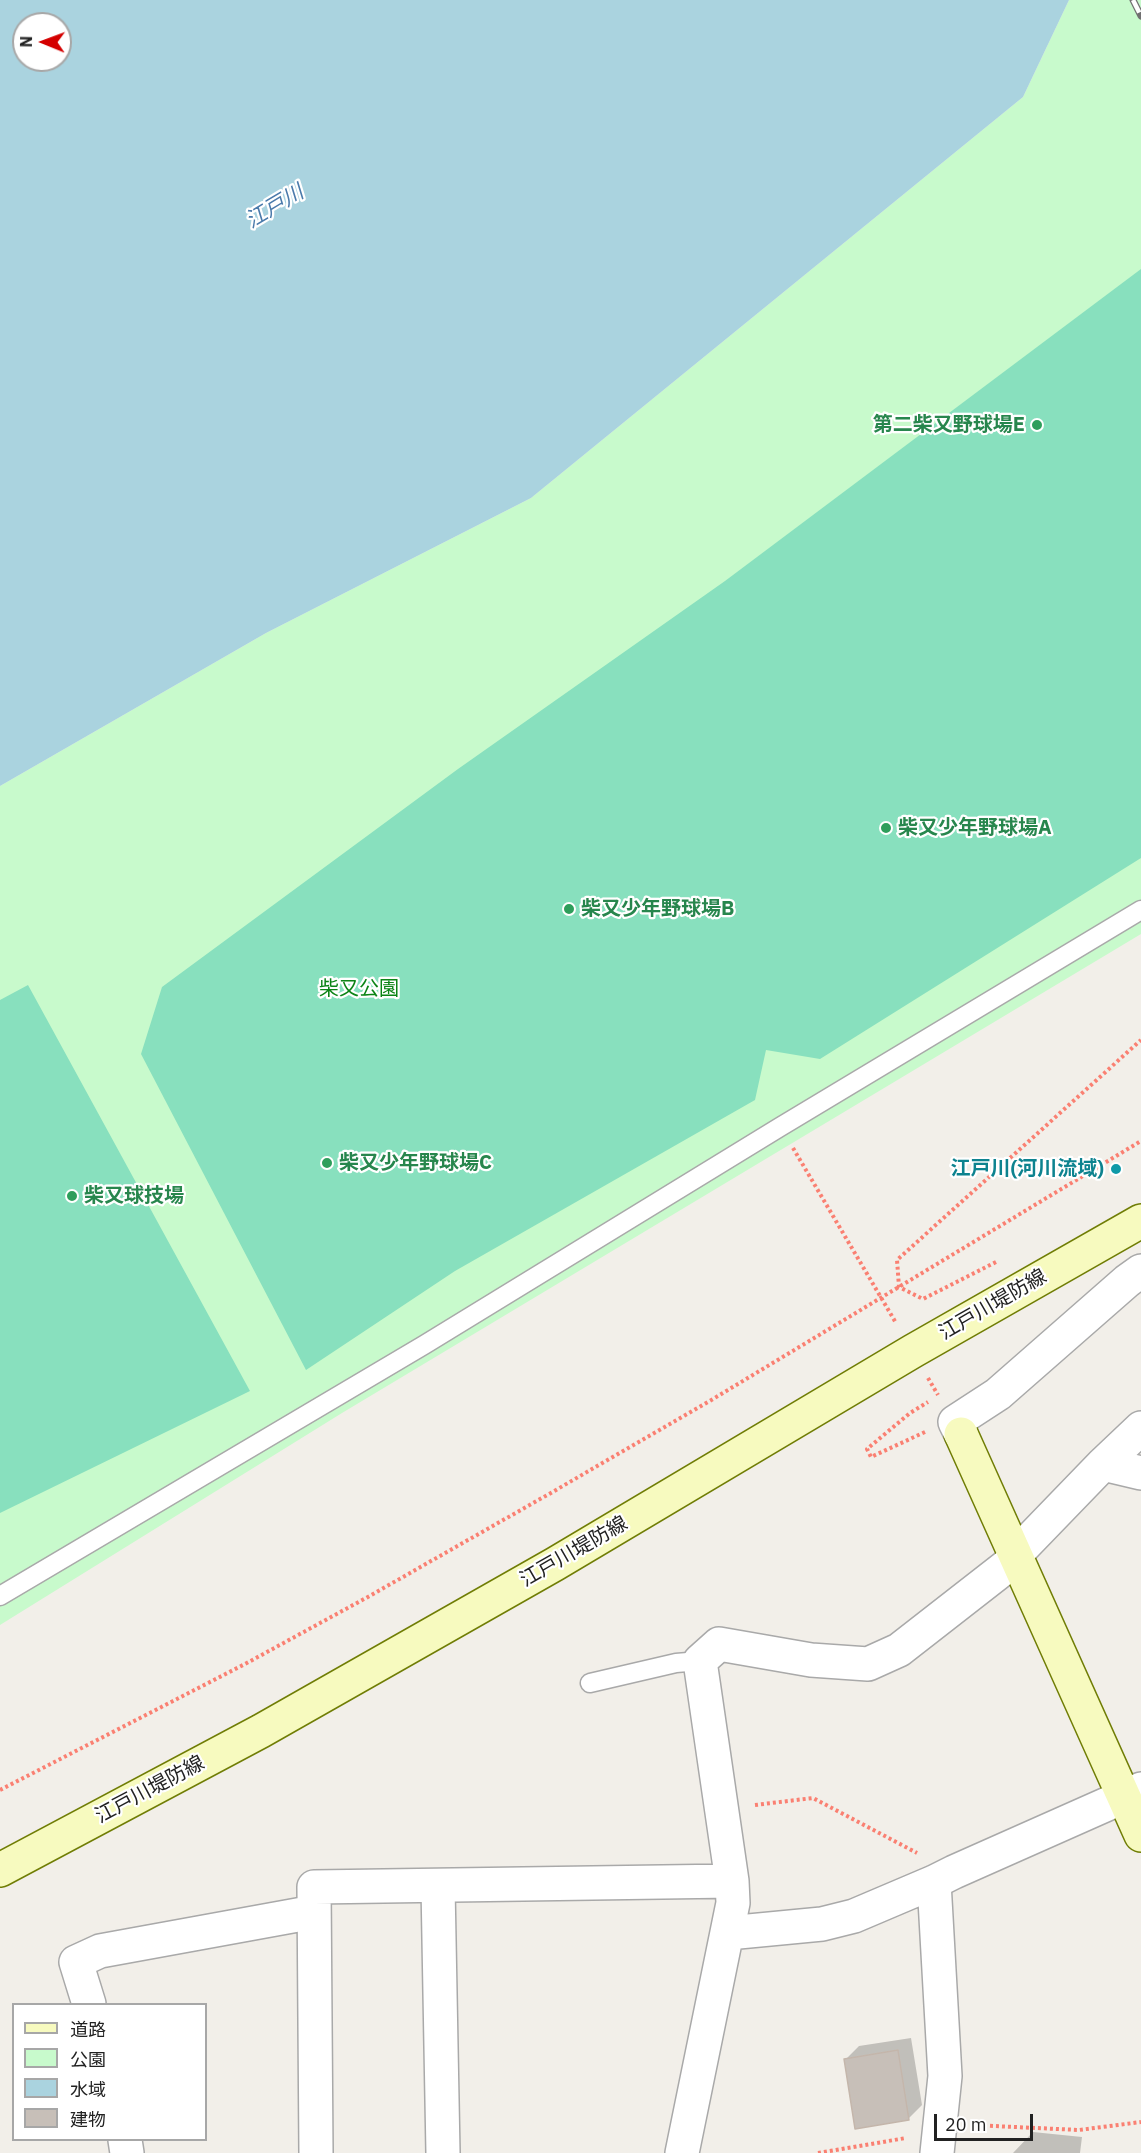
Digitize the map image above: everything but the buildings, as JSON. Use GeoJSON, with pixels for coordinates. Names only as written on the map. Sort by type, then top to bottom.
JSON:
{"type":"FeatureCollection","features":[{"type":"Feature","properties":{"kind":"main road","name":"江戸川堤防線"},"geometry":{"type":"LineString","coordinates":[[0,1870],[261,1731],[555,1564],[923,1345],[1141,1221]]}},
{"type":"Feature","properties":{"kind":"main road"},"geometry":{"type":"LineString","coordinates":[[961,1434],[1016,1556],[1133,1793],[1141,1835]]}},
{"type":"Feature","properties":{"kind":"street"},"geometry":{"type":"LineString","coordinates":[[961,1434],[956,1422],[998,1394],[1141,1271]]}},
{"type":"Feature","properties":{"kind":"street"},"geometry":{"type":"LineString","coordinates":[[682,2153],[733,1903],[732,1881],[700,1661],[719,1644],[811,1660],[868,1664],[898,1650],[1016,1556],[1103,1464],[1141,1428]]}},
{"type":"Feature","properties":{"kind":"street"},"geometry":{"type":"LineString","coordinates":[[1103,1464],[1141,1473]]}},
{"type":"Feature","properties":{"kind":"street"},"geometry":{"type":"LineString","coordinates":[[728,1933],[822,1924],[854,1916],[1133,1793]]}},
{"type":"Feature","properties":{"kind":"street"},"geometry":{"type":"LineString","coordinates":[[938,2140],[945,2076],[944,1877]]}},
{"type":"Feature","properties":{"kind":"street"},"geometry":{"type":"LineString","coordinates":[[315,2153],[314,1887],[732,1881]]}},
{"type":"Feature","properties":{"kind":"street"},"geometry":{"type":"LineString","coordinates":[[438,1886],[443,2153]]}},
{"type":"Feature","properties":{"kind":"street"},"geometry":{"type":"LineString","coordinates":[[89,2003],[76,1962],[100,1952],[314,1912]]}},
{"type":"Feature","properties":{"kind":"lane"},"geometry":{"type":"LineString","coordinates":[[0,1596],[444,1333],[1141,910]]}},
{"type":"Feature","properties":{"kind":"lane"},"geometry":{"type":"LineString","coordinates":[[590,1683],[676,1663],[700,1661]]}},
{"type":"Feature","properties":{"kind":"path"},"geometry":{"type":"LineString","coordinates":[[899,1287],[897,1260],[1141,1040]]}},
{"type":"Feature","properties":{"kind":"path"},"geometry":{"type":"LineString","coordinates":[[0,1790],[366,1598],[713,1399],[1141,1141]]}},
{"type":"Feature","properties":{"kind":"path"},"geometry":{"type":"LineString","coordinates":[[804,1165],[890,1312]]}},
{"type":"Feature","properties":{"kind":"path"},"geometry":{"type":"LineString","coordinates":[[722,1810],[813,1798],[944,1877]]}},
{"type":"Feature","properties":{"kind":"path"},"geometry":{"type":"LineString","coordinates":[[818,2153],[925,2134],[938,2140],[953,2124],[1079,2130],[1141,2122]]}},
{"type":"Feature","properties":{"kind":"green space","name":"柴又公園"},"geometry":{"type":"Polygon","coordinates":[[[1069,0],[1141,0],[1141,934],[342,1413],[0,1625],[0,786],[266,633],[531,498],[1023,97],[1069,0]]]}},
{"type":"Feature","properties":{"kind":"green space"},"geometry":{"type":"Polygon","coordinates":[[[1141,269],[1141,858],[820,1059],[766,1050],[755,1100],[455,1271],[306,1370],[141,1054],[162,987],[458,769],[725,581],[1141,269]]]}},
{"type":"Feature","properties":{"kind":"green space","name":"柴又球技場"},"geometry":{"type":"Polygon","coordinates":[[[28,985],[250,1391],[0,1513],[0,1000],[28,985]]]}},
{"type":"Feature","properties":{"kind":"water","name":"江戸川"},"geometry":{"type":"Polygon","coordinates":[[[0,0],[1069,0],[1023,97],[531,498],[266,633],[0,786],[0,0]]]}},
{"type":"Feature","properties":{"kind":"railway"},"geometry":{"type":"LineString","coordinates":[[1133,0],[1141,16]]}},
{"type":"Feature","properties":{"kind":"place","name":"第二柴又野球場E"},"geometry":{"type":"Point","coordinates":[1037,425]}},
{"type":"Feature","properties":{"kind":"place","name":"柴又少年野球場A"},"geometry":{"type":"Point","coordinates":[886,828]}},
{"type":"Feature","properties":{"kind":"place","name":"柴又少年野球場B"},"geometry":{"type":"Point","coordinates":[569,909]}},
{"type":"Feature","properties":{"kind":"place","name":"柴又少年野球場C"},"geometry":{"type":"Point","coordinates":[327,1163]}},
{"type":"Feature","properties":{"kind":"place","name":"江戸川(河川流域)"},"geometry":{"type":"Point","coordinates":[1116,1169]}},
{"type":"Feature","properties":{"kind":"place","name":"柴又球技場"},"geometry":{"type":"Point","coordinates":[72,1196]}}]}
